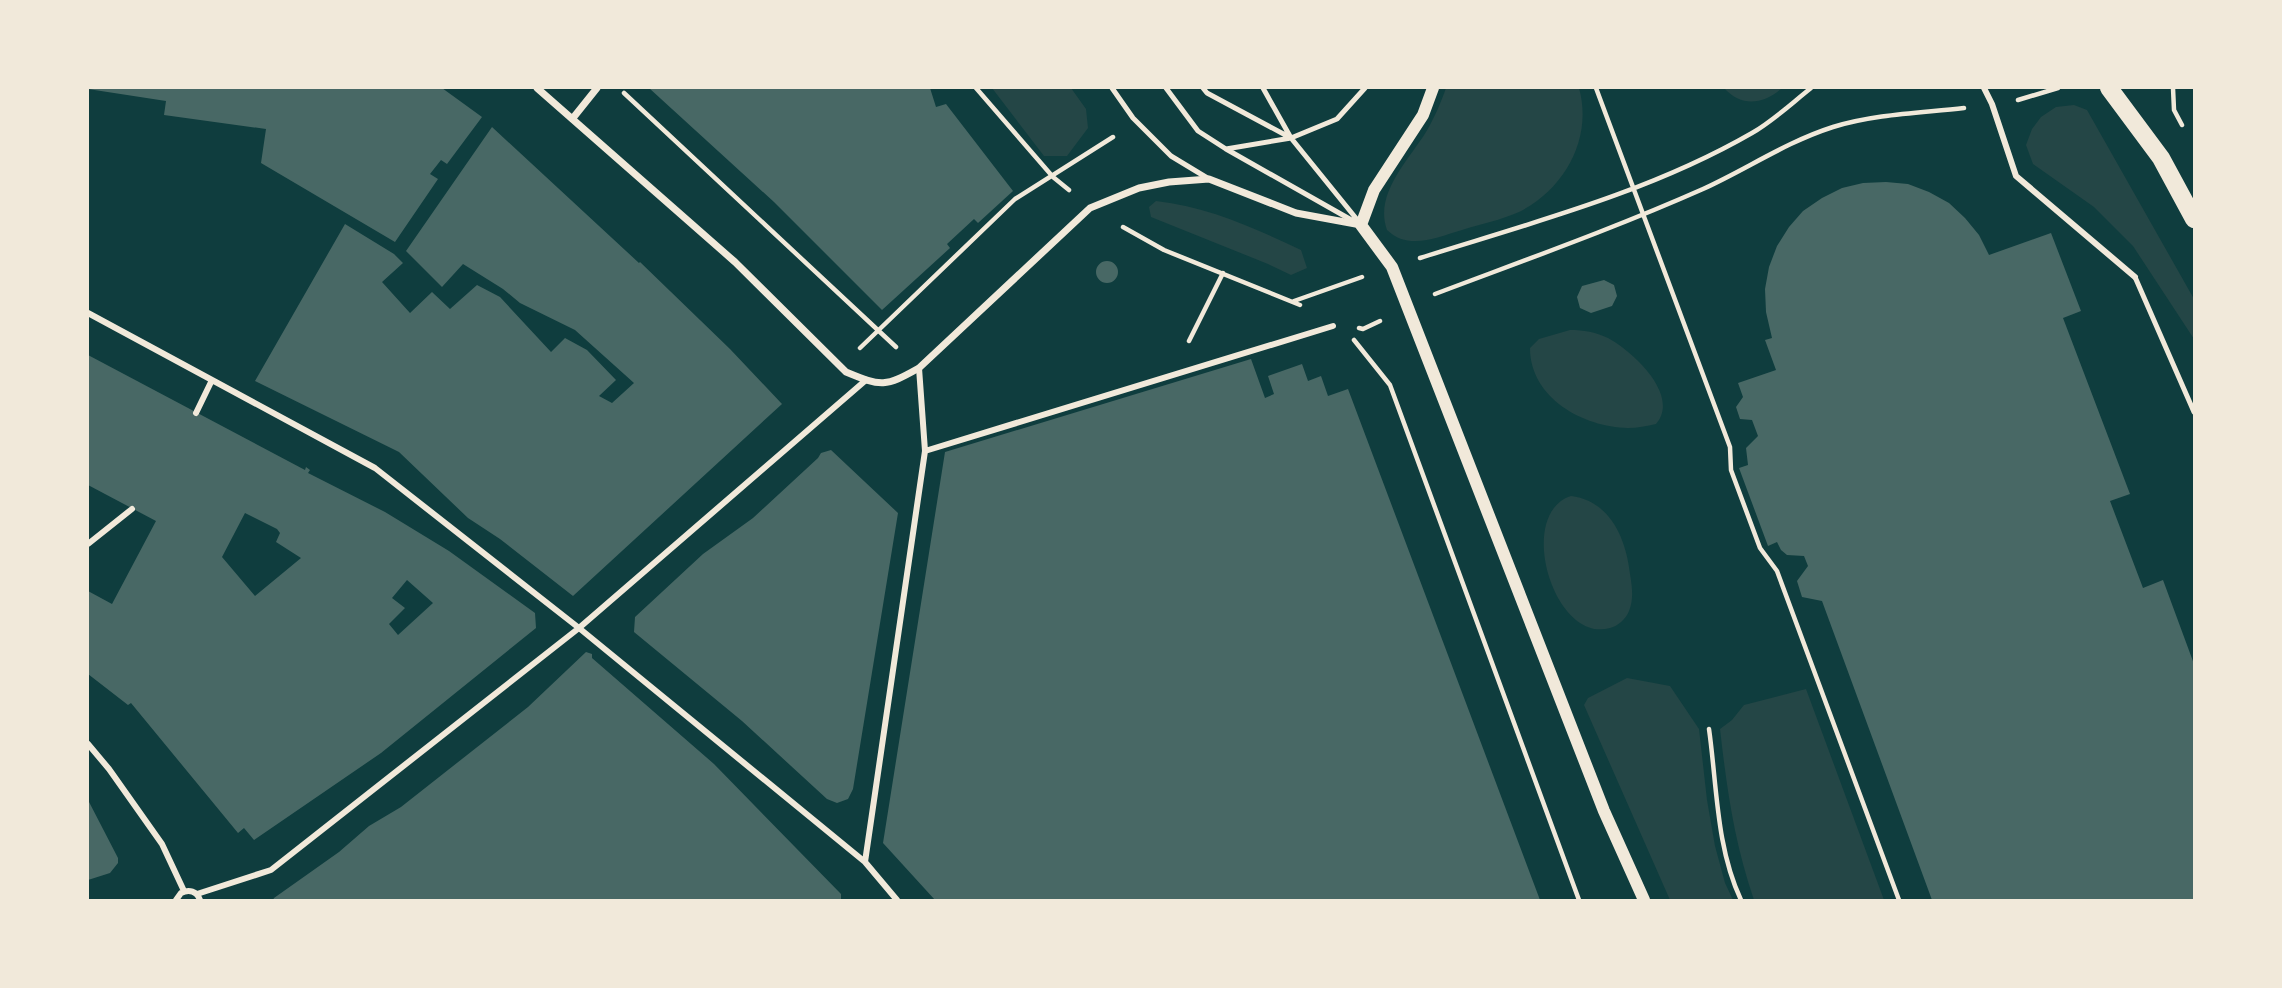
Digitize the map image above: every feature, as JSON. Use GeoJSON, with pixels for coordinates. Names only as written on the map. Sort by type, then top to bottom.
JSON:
{"type":"FeatureCollection","features":[{"type":"Feature","properties":{"kind":"main road"},"geometry":{"type":"LineString","coordinates":[[2109,88],[2161,158],[2194,219]]}},
{"type":"Feature","properties":{"kind":"street"},"geometry":{"type":"LineString","coordinates":[[537,88],[735,262],[846,372],[884,384],[919,368],[1090,208],[1139,188],[1169,182],[1209,179],[1296,213],[1361,225],[1392,267],[1604,811],[1644,901]]}},
{"type":"Feature","properties":{"kind":"street"},"geometry":{"type":"LineString","coordinates":[[573,118],[597,88]]}},
{"type":"Feature","properties":{"kind":"street"},"geometry":{"type":"LineString","coordinates":[[1361,225],[1374,190],[1423,115],[1433,88]]}},
{"type":"Feature","properties":{"kind":"street"},"geometry":{"type":"LineString","coordinates":[[1984,88],[1992,104],[2015,176],[2135,277]]}},
{"type":"Feature","properties":{"kind":"street"},"geometry":{"type":"LineString","coordinates":[[88,313],[375,468],[579,628],[865,862],[897,901]]}},
{"type":"Feature","properties":{"kind":"street"},"geometry":{"type":"LineString","coordinates":[[925,451],[1334,326]]}},
{"type":"Feature","properties":{"kind":"street"},"geometry":{"type":"LineString","coordinates":[[865,862],[925,451],[919,368]]}},
{"type":"Feature","properties":{"kind":"street"},"geometry":{"type":"LineString","coordinates":[[196,413],[212,380]]}},
{"type":"Feature","properties":{"kind":"street"},"geometry":{"type":"LineString","coordinates":[[184,891],[192,891],[198,897],[271,870],[579,628],[866,380]]}},
{"type":"Feature","properties":{"kind":"street"},"geometry":{"type":"LineString","coordinates":[[88,544],[132,509]]}},
{"type":"Feature","properties":{"kind":"street"},"geometry":{"type":"LineString","coordinates":[[88,744],[162,844],[184,891]]}},
{"type":"Feature","properties":{"kind":"street"},"geometry":{"type":"LineString","coordinates":[[176,901],[184,891]]}},
{"type":"Feature","properties":{"kind":"lane"},"geometry":{"type":"LineString","coordinates":[[1112,88],[1133,118],[1171,156],[1209,179]]}},
{"type":"Feature","properties":{"kind":"lane"},"geometry":{"type":"LineString","coordinates":[[1166,88],[1198,131],[1361,225]]}},
{"type":"Feature","properties":{"kind":"lane"},"geometry":{"type":"LineString","coordinates":[[1203,88],[1206,93],[1291,138]]}},
{"type":"Feature","properties":{"kind":"lane"},"geometry":{"type":"LineString","coordinates":[[1262,88],[1291,138],[1361,225]]}},
{"type":"Feature","properties":{"kind":"lane"},"geometry":{"type":"LineString","coordinates":[[1226,149],[1291,138],[1337,119],[1365,88]]}},
{"type":"Feature","properties":{"kind":"lane"},"geometry":{"type":"LineString","coordinates":[[2135,277],[2194,412]]}},
{"type":"Feature","properties":{"kind":"path"},"geometry":{"type":"LineString","coordinates":[[618,88],[919,368]]}},
{"type":"Feature","properties":{"kind":"path"},"geometry":{"type":"LineString","coordinates":[[976,88],[1053,177]]}},
{"type":"Feature","properties":{"kind":"path"},"geometry":{"type":"LineString","coordinates":[[1596,88],[1730,447],[1731,470],[1760,548],[1777,571],[1899,901]]}},
{"type":"Feature","properties":{"kind":"path"},"geometry":{"type":"LineString","coordinates":[[1294,301],[1633,187],[1710,156],[1755,132],[1811,88]]}},
{"type":"Feature","properties":{"kind":"path"},"geometry":{"type":"LineString","coordinates":[[1334,326],[1363,328],[1429,297],[1643,215],[1706,187],[1787,144],[1832,128],[1874,117],[2027,98],[2058,88]]}},
{"type":"Feature","properties":{"kind":"path"},"geometry":{"type":"LineString","coordinates":[[2173,88],[2174,110],[2185,129]]}},
{"type":"Feature","properties":{"kind":"path"},"geometry":{"type":"LineString","coordinates":[[839,365],[1015,199],[1116,135]]}},
{"type":"Feature","properties":{"kind":"path"},"geometry":{"type":"LineString","coordinates":[[1090,208],[1164,250],[1294,301],[1350,336],[1390,385],[1579,901]]}},
{"type":"Feature","properties":{"kind":"path"},"geometry":{"type":"LineString","coordinates":[[1172,376],[1223,273]]}},
{"type":"Feature","properties":{"kind":"path"},"geometry":{"type":"LineString","coordinates":[[1709,729],[1721,827],[1728,862],[1741,901]]}},
{"type":"Feature","properties":{"kind":"shaded area"},"geometry":{"type":"Polygon","coordinates":[[[992,88],[1071,88],[1086,109],[1088,128],[1067,156],[1044,156],[992,88]]]}},
{"type":"Feature","properties":{"kind":"shaded area"},"geometry":{"type":"Polygon","coordinates":[[[1446,88],[1579,88],[1582,125],[1578,143],[1562,176],[1550,190],[1519,212],[1433,239],[1404,240],[1387,230],[1385,204],[1395,178],[1432,122],[1446,88]]]}},
{"type":"Feature","properties":{"kind":"shaded area"},"geometry":{"type":"Polygon","coordinates":[[[1724,88],[1782,88],[1768,98],[1746,101],[1738,99],[1724,88]]]}},
{"type":"Feature","properties":{"kind":"shaded area"},"geometry":{"type":"Polygon","coordinates":[[[2074,105],[2087,110],[2194,299],[2194,339],[2133,246],[2094,207],[2033,164],[2026,145],[2032,129],[2041,117],[2056,107],[2074,105]]]}},
{"type":"Feature","properties":{"kind":"shaded area"},"geometry":{"type":"Polygon","coordinates":[[[1156,201],[1213,213],[1266,234],[1301,250],[1307,268],[1291,275],[1151,217],[1149,207],[1156,201]]]}},
{"type":"Feature","properties":{"kind":"shaded area"},"geometry":{"type":"Polygon","coordinates":[[[1570,330],[1608,338],[1640,363],[1658,387],[1662,400],[1662,413],[1656,424],[1628,428],[1594,422],[1562,406],[1549,395],[1532,366],[1530,348],[1539,339],[1570,330]]]}},
{"type":"Feature","properties":{"kind":"shaded area"},"geometry":{"type":"Polygon","coordinates":[[[1571,496],[1585,499],[1606,513],[1614,523],[1625,547],[1632,602],[1624,619],[1610,628],[1590,628],[1572,617],[1558,598],[1548,575],[1544,550],[1546,526],[1554,507],[1571,496]]]}},
{"type":"Feature","properties":{"kind":"shaded area"},"geometry":{"type":"Polygon","coordinates":[[[1627,678],[1670,686],[1699,729],[1715,846],[1725,883],[1733,900],[1670,900],[1584,705],[1588,698],[1627,678]]]}},
{"type":"Feature","properties":{"kind":"shaded area"},"geometry":{"type":"Polygon","coordinates":[[[1806,689],[1884,900],[1754,900],[1732,815],[1720,729],[1732,720],[1744,705],[1806,689]]]}},
{"type":"Feature","properties":{"kind":"building"},"geometry":{"type":"Polygon","coordinates":[[[88,88],[442,88],[482,117],[447,164],[441,160],[430,174],[438,179],[395,242],[261,163],[266,129],[164,115],[166,101],[88,88]]]}},
{"type":"Feature","properties":{"kind":"building"},"geometry":{"type":"Polygon","coordinates":[[[649,88],[930,88],[936,107],[946,104],[1013,191],[978,223],[974,219],[947,244],[950,248],[882,310],[774,202],[649,88]]]}},
{"type":"Feature","properties":{"kind":"building"},"geometry":{"type":"Polygon","coordinates":[[[492,127],[640,262],[730,349],[782,404],[573,596],[500,539],[468,518],[399,452],[255,381],[345,224],[394,254],[403,263],[382,282],[410,313],[432,292],[450,309],[477,285],[500,297],[551,352],[565,338],[587,350],[616,380],[599,396],[612,403],[634,383],[575,330],[520,303],[463,264],[442,287],[406,251],[492,127]]]}},
{"type":"Feature","properties":{"kind":"building"},"geometry":{"type":"Polygon","coordinates":[[[1863,183],[1908,184],[1949,203],[1979,235],[1989,255],[2051,233],[2081,311],[2063,318],[2130,494],[2110,501],[2143,588],[2163,580],[2194,664],[2194,900],[1932,900],[1822,601],[1802,597],[1797,581],[1808,566],[1804,556],[1787,555],[1777,542],[1768,546],[1739,468],[1748,465],[1746,448],[1758,436],[1752,420],[1740,419],[1736,407],[1743,397],[1738,383],[1776,370],[1765,340],[1772,338],[1766,312],[1765,289],[1769,267],[1777,246],[1803,211],[1842,188],[1863,183]]]}},
{"type":"Feature","properties":{"kind":"building"},"geometry":{"type":"Polygon","coordinates":[[[1103,261],[1111,261],[1118,268],[1118,276],[1111,283],[1103,283],[1096,276],[1096,268],[1103,261]]]}},
{"type":"Feature","properties":{"kind":"building"},"geometry":{"type":"Polygon","coordinates":[[[1604,280],[1614,285],[1617,296],[1612,306],[1591,313],[1580,308],[1577,297],[1582,286],[1604,280]]]}},
{"type":"Feature","properties":{"kind":"building"},"geometry":{"type":"Polygon","coordinates":[[[88,355],[305,470],[306,467],[310,470],[308,473],[385,512],[449,551],[535,613],[536,628],[381,753],[254,840],[244,828],[238,833],[131,703],[128,705],[88,674],[88,591],[112,604],[156,521],[88,485],[88,355]],[[245,513],[222,557],[255,596],[301,558],[276,542],[280,533],[277,529],[245,513]],[[407,580],[392,598],[405,608],[389,624],[398,635],[433,603],[407,580]]]}},
{"type":"Feature","properties":{"kind":"building"},"geometry":{"type":"Polygon","coordinates":[[[1251,359],[1265,398],[1274,394],[1268,376],[1302,364],[1308,381],[1321,376],[1328,396],[1348,389],[1540,900],[935,900],[883,843],[945,452],[1251,359]]]}},
{"type":"Feature","properties":{"kind":"building"},"geometry":{"type":"Polygon","coordinates":[[[831,450],[898,513],[853,789],[848,799],[837,803],[827,799],[742,721],[634,632],[635,617],[703,554],[753,518],[821,453],[831,450]]]}},
{"type":"Feature","properties":{"kind":"building"},"geometry":{"type":"Polygon","coordinates":[[[586,652],[592,654],[592,658],[714,764],[841,894],[841,900],[273,900],[339,852],[369,826],[401,807],[528,707],[586,652]]]}},
{"type":"Feature","properties":{"kind":"building"},"geometry":{"type":"Polygon","coordinates":[[[88,800],[118,858],[118,863],[110,873],[88,880],[88,800]]]}}]}
